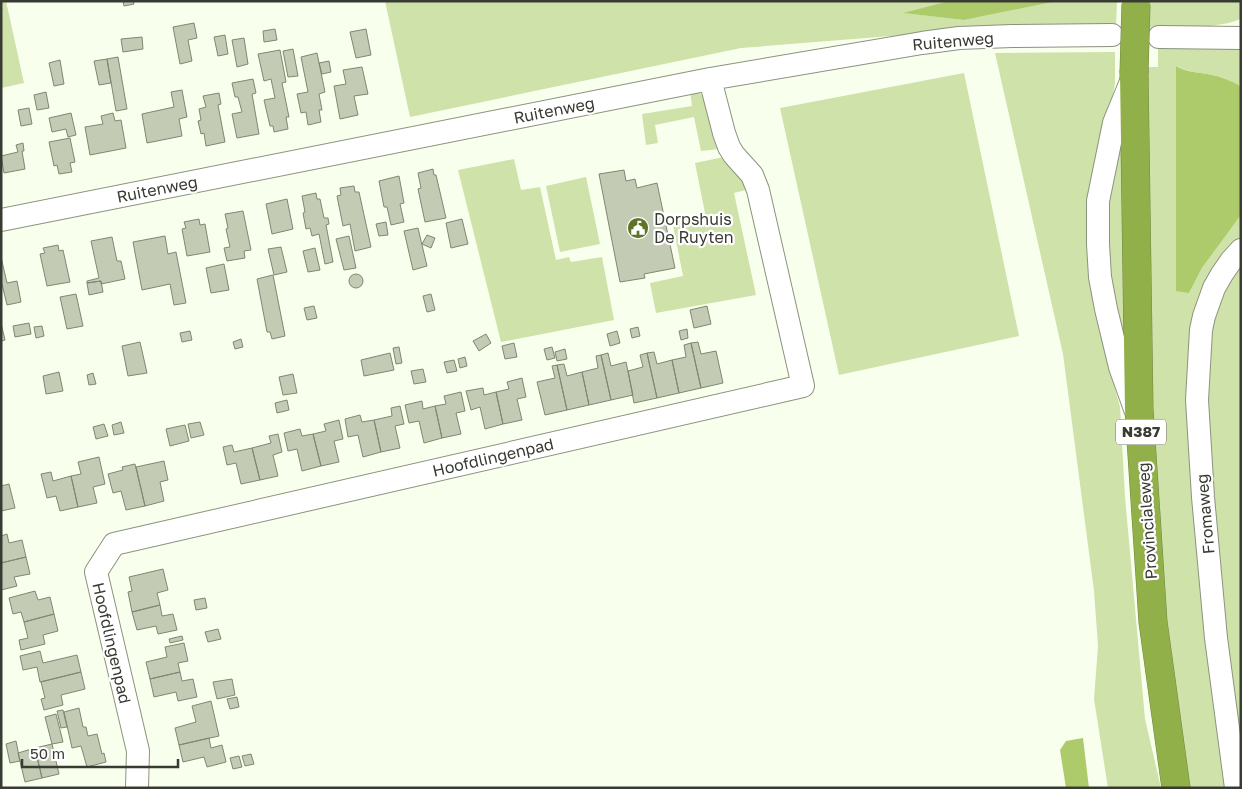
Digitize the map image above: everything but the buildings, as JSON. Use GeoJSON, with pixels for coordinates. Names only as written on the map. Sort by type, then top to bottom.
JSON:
{"type":"FeatureCollection","features":[{"type":"Feature","properties":{"kind":"highway","name":"N387"},"geometry":{"type":"LineString","coordinates":[[1134,73],[1137,3]]}},
{"type":"Feature","properties":{"kind":"highway","name":"Provincialeweg"},"geometry":{"type":"LineString","coordinates":[[1134,73],[1140,424],[1153,622],[1176,788]]}},
{"type":"Feature","properties":{"kind":"street","name":"Ruitenweg"},"geometry":{"type":"LineString","coordinates":[[1,220],[710,79],[922,43],[959,38],[1012,36],[1112,36]]}},
{"type":"Feature","properties":{"kind":"street"},"geometry":{"type":"LineString","coordinates":[[1159,37],[1241,38]]}},
{"type":"Feature","properties":{"kind":"street"},"geometry":{"type":"LineString","coordinates":[[1134,73],[1114,123],[1098,201],[1098,244],[1100,277],[1106,309],[1120,368],[1140,424]]}},
{"type":"Feature","properties":{"kind":"street","name":"Hoofdlingenpad"},"geometry":{"type":"LineString","coordinates":[[138,788],[138,751],[96,572],[114,544],[803,386],[758,190],[752,174],[729,147],[710,79]]}},
{"type":"Feature","properties":{"kind":"street","name":"Fromaweg"},"geometry":{"type":"LineString","coordinates":[[1236,788],[1216,638],[1203,497],[1197,400],[1204,316],[1214,288],[1231,261],[1241,250]]}},
{"type":"Feature","properties":{"kind":"green space"},"geometry":{"type":"Polygon","coordinates":[[[1,1],[6,1],[24,83],[1,88],[1,1]]]}},
{"type":"Feature","properties":{"kind":"green space"},"geometry":{"type":"Polygon","coordinates":[[[385,1],[949,1],[905,13],[964,20],[1058,1],[1117,1],[1116,26],[967,30],[741,48],[410,117],[385,1]]]}},
{"type":"Feature","properties":{"kind":"green space"},"geometry":{"type":"Polygon","coordinates":[[[949,1],[1058,1],[964,20],[903,13],[949,1]]]}},
{"type":"Feature","properties":{"kind":"green space"},"geometry":{"type":"Polygon","coordinates":[[[1150,1],[1241,1],[1241,19],[1193,29],[1149,28],[1150,1]]]}},
{"type":"Feature","properties":{"kind":"green space"},"geometry":{"type":"Polygon","coordinates":[[[1241,45],[1241,89],[1239,85],[1223,78],[1190,71],[1177,66],[1189,293],[1202,268],[1241,215],[1241,239],[1225,256],[1201,299],[1228,788],[1186,788],[1166,614],[1152,422],[1147,67],[1158,67],[1158,47],[1241,45]]]}},
{"type":"Feature","properties":{"kind":"green space"},"geometry":{"type":"Polygon","coordinates":[[[1115,52],[1115,84],[1098,163],[1110,370],[1120,407],[1125,497],[1145,719],[1161,788],[1108,788],[1094,699],[1098,646],[1094,591],[1063,354],[995,53],[1115,52]]]}},
{"type":"Feature","properties":{"kind":"green space"},"geometry":{"type":"Polygon","coordinates":[[[1176,66],[1189,71],[1223,78],[1239,85],[1241,89],[1241,215],[1202,268],[1189,293],[1176,291],[1176,66]]]}},
{"type":"Feature","properties":{"kind":"green space"},"geometry":{"type":"Polygon","coordinates":[[[964,73],[1019,336],[839,375],[780,108],[964,73]]]}},
{"type":"Feature","properties":{"kind":"green space"},"geometry":{"type":"Polygon","coordinates":[[[690,91],[698,92],[704,97],[719,149],[701,151],[694,117],[655,125],[658,143],[646,145],[642,114],[692,106],[690,91]]]}},
{"type":"Feature","properties":{"kind":"green space"},"geometry":{"type":"Polygon","coordinates":[[[1124,114],[1128,365],[1115,322],[1104,221],[1124,114]]]}},
{"type":"Feature","properties":{"kind":"green space"},"geometry":{"type":"Polygon","coordinates":[[[724,157],[750,189],[734,193],[756,295],[656,313],[650,283],[683,276],[672,220],[705,213],[695,163],[724,157]]]}},
{"type":"Feature","properties":{"kind":"green space"},"geometry":{"type":"Polygon","coordinates":[[[514,159],[521,190],[540,187],[556,260],[569,257],[571,262],[602,257],[614,320],[501,342],[458,170],[514,159]]]}},
{"type":"Feature","properties":{"kind":"green space"},"geometry":{"type":"Polygon","coordinates":[[[586,177],[600,244],[560,252],[546,186],[586,177]]]}},
{"type":"Feature","properties":{"kind":"green space"},"geometry":{"type":"Polygon","coordinates":[[[1241,262],[1241,764],[1224,637],[1206,430],[1209,331],[1221,292],[1241,262]]]}},
{"type":"Feature","properties":{"kind":"green space"},"geometry":{"type":"Polygon","coordinates":[[[1083,738],[1089,788],[1066,788],[1060,750],[1066,741],[1083,738]]]}},
{"type":"Feature","properties":{"kind":"place","name":"Dorpshuis De Ruyten"},"geometry":{"type":"Point","coordinates":[638,228]}}]}
